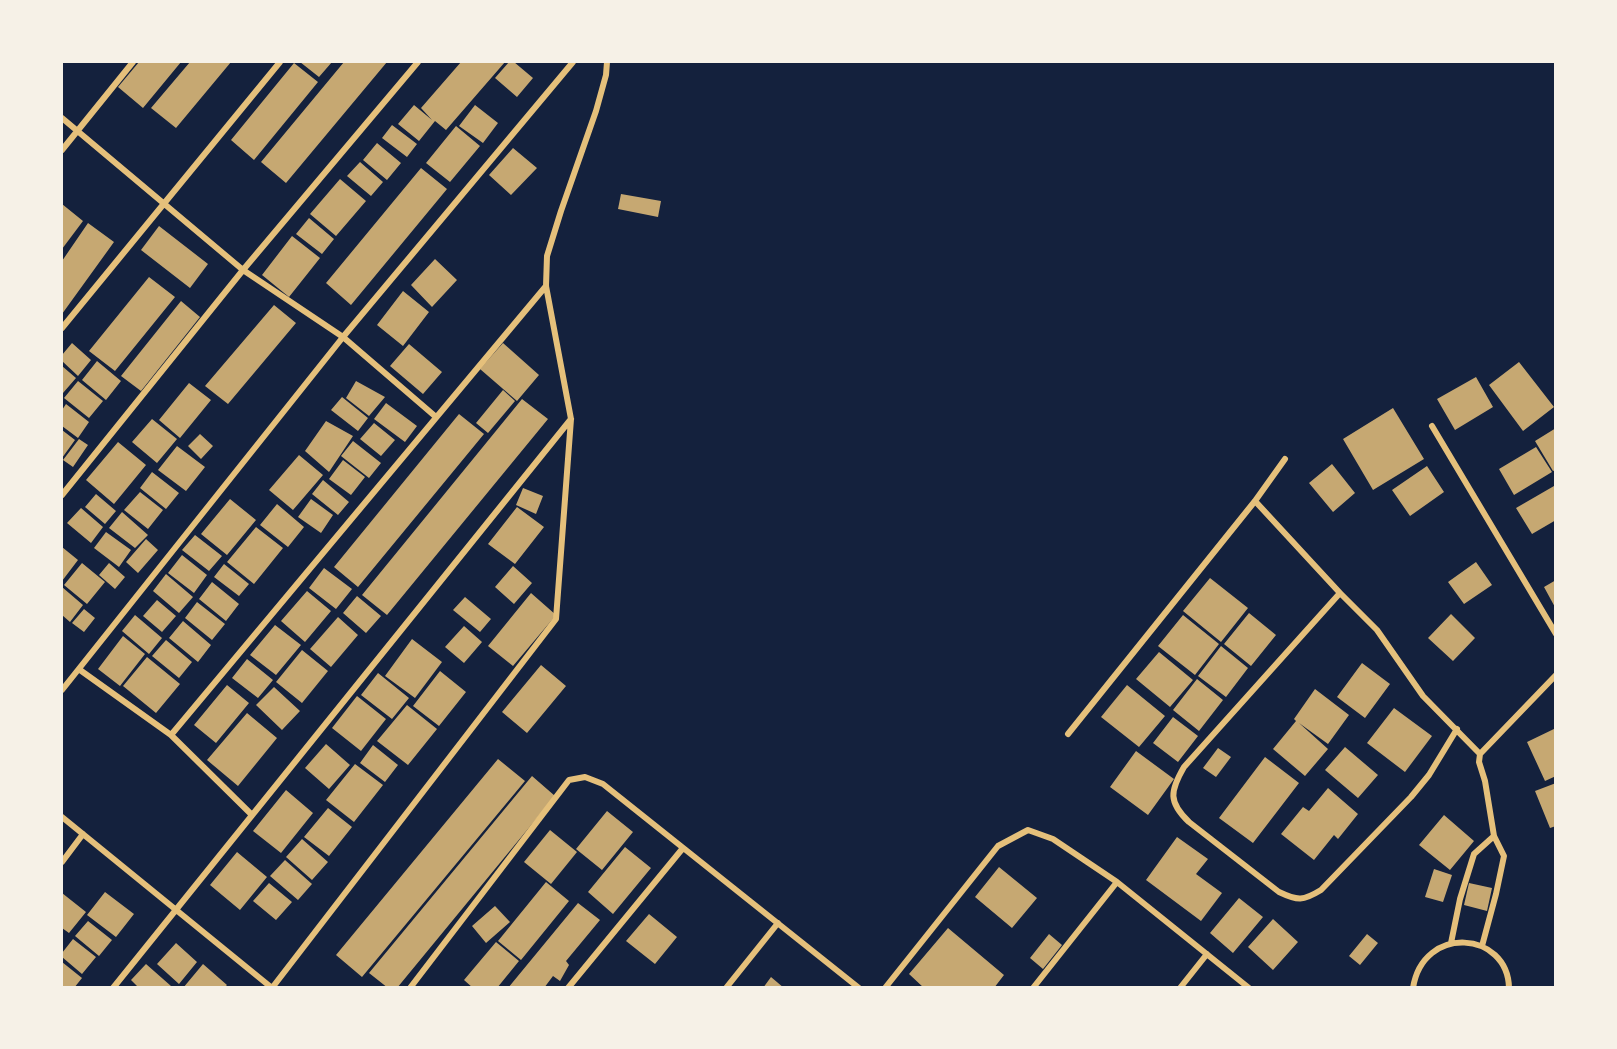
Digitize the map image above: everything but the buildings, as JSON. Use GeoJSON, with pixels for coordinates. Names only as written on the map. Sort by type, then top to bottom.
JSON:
{"type":"FeatureCollection","features":[{"type":"Feature","properties":{"kind":"street"},"geometry":{"type":"LineString","coordinates":[[62,150],[133,62]]}},
{"type":"Feature","properties":{"kind":"street"},"geometry":{"type":"LineString","coordinates":[[62,328],[280,62]]}},
{"type":"Feature","properties":{"kind":"street"},"geometry":{"type":"LineString","coordinates":[[62,495],[243,270],[418,62]]}},
{"type":"Feature","properties":{"kind":"street"},"geometry":{"type":"LineString","coordinates":[[62,690],[344,337],[573,62]]}},
{"type":"Feature","properties":{"kind":"street"},"geometry":{"type":"LineString","coordinates":[[62,817],[272,987],[556,619],[571,419],[546,286],[547,256],[596,111],[606,75],[607,62]]}},
{"type":"Feature","properties":{"kind":"street"},"geometry":{"type":"LineString","coordinates":[[62,118],[243,270],[344,337],[436,417]]}},
{"type":"Feature","properties":{"kind":"street"},"geometry":{"type":"LineString","coordinates":[[171,735],[546,286]]}},
{"type":"Feature","properties":{"kind":"street"},"geometry":{"type":"LineString","coordinates":[[113,987],[571,419]]}},
{"type":"Feature","properties":{"kind":"street"},"geometry":{"type":"LineString","coordinates":[[1432,426],[1556,634]]}},
{"type":"Feature","properties":{"kind":"street"},"geometry":{"type":"LineString","coordinates":[[1068,734],[1255,501],[1285,459]]}},
{"type":"Feature","properties":{"kind":"street"},"geometry":{"type":"LineString","coordinates":[[1255,501],[1377,630],[1423,696],[1480,754]]}},
{"type":"Feature","properties":{"kind":"street"},"geometry":{"type":"LineString","coordinates":[[1340,593],[1184,767],[1174,784],[1172,798],[1178,812],[1279,892],[1294,899],[1306,898],[1321,890],[1410,797],[1429,775],[1457,729]]}},
{"type":"Feature","properties":{"kind":"street"},"geometry":{"type":"LineString","coordinates":[[80,670],[171,735],[252,815]]}},
{"type":"Feature","properties":{"kind":"street"},"geometry":{"type":"LineString","coordinates":[[1482,946],[1504,856],[1494,836],[1485,781],[1479,762],[1480,754],[1556,675]]}},
{"type":"Feature","properties":{"kind":"street"},"geometry":{"type":"LineString","coordinates":[[410,987],[569,780],[585,777],[603,784],[859,987]]}},
{"type":"Feature","properties":{"kind":"street"},"geometry":{"type":"LineString","coordinates":[[885,987],[998,846],[1028,830],[1053,839],[1117,882],[1249,987]]}},
{"type":"Feature","properties":{"kind":"street"},"geometry":{"type":"LineString","coordinates":[[62,862],[83,834]]}},
{"type":"Feature","properties":{"kind":"street"},"geometry":{"type":"LineString","coordinates":[[1450,943],[1460,899],[1474,854],[1494,836]]}},
{"type":"Feature","properties":{"kind":"street"},"geometry":{"type":"LineString","coordinates":[[568,987],[683,848]]}},
{"type":"Feature","properties":{"kind":"street"},"geometry":{"type":"LineString","coordinates":[[1033,987],[1117,882]]}},
{"type":"Feature","properties":{"kind":"street"},"geometry":{"type":"LineString","coordinates":[[726,987],[778,923]]}},
{"type":"Feature","properties":{"kind":"street"},"geometry":{"type":"LineString","coordinates":[[1413,987],[1415,975],[1423,960],[1435,949],[1450,943],[1466,942],[1482,946],[1495,956],[1505,969],[1509,987]]}},
{"type":"Feature","properties":{"kind":"street"},"geometry":{"type":"LineString","coordinates":[[1180,987],[1207,954]]}}]}
